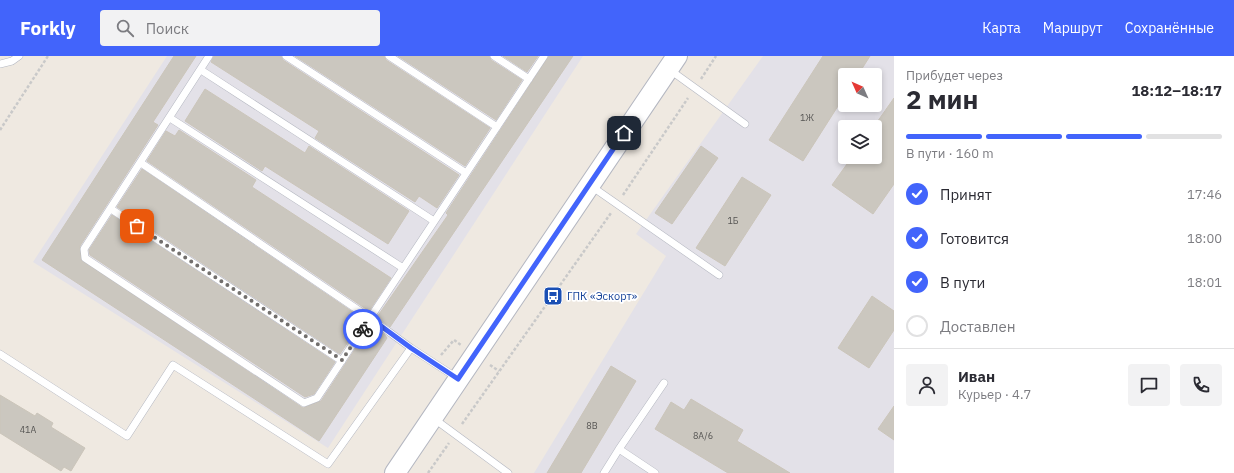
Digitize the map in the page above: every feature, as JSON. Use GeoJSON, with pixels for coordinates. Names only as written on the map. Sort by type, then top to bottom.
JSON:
{"type":"FeatureCollection","features":[{"type":"Feature","properties":{"kind":"main road"},"geometry":{"type":"LineString","coordinates":[[395,473],[673,63]]}},
{"type":"Feature","properties":{"kind":"lane"},"geometry":{"type":"LineString","coordinates":[[0,64],[12,61],[19,56]]}},
{"type":"Feature","properties":{"kind":"lane"},"geometry":{"type":"LineString","coordinates":[[209,56],[141,164],[84,250],[85,258],[304,403],[317,398],[544,56]]}},
{"type":"Feature","properties":{"kind":"lane"},"geometry":{"type":"LineString","coordinates":[[286,56],[466,173]]}},
{"type":"Feature","properties":{"kind":"lane"},"geometry":{"type":"LineString","coordinates":[[388,56],[497,127]]}},
{"type":"Feature","properties":{"kind":"lane"},"geometry":{"type":"LineString","coordinates":[[494,56],[529,79]]}},
{"type":"Feature","properties":{"kind":"lane"},"geometry":{"type":"LineString","coordinates":[[673,63],[695,88],[745,124]]}},
{"type":"Feature","properties":{"kind":"lane"},"geometry":{"type":"LineString","coordinates":[[201,70],[434,221]]}},
{"type":"Feature","properties":{"kind":"lane"},"geometry":{"type":"LineString","coordinates":[[170,118],[403,268]]}},
{"type":"Feature","properties":{"kind":"lane"},"geometry":{"type":"LineString","coordinates":[[141,164],[458,379]]}},
{"type":"Feature","properties":{"kind":"lane"},"geometry":{"type":"LineString","coordinates":[[590,185],[719,275]]}},
{"type":"Feature","properties":{"kind":"lane"},"geometry":{"type":"LineString","coordinates":[[111,209],[342,360]]}},
{"type":"Feature","properties":{"kind":"lane"},"geometry":{"type":"LineString","coordinates":[[0,354],[127,436],[173,365],[328,464],[411,348]]}},
{"type":"Feature","properties":{"kind":"lane"},"geometry":{"type":"LineString","coordinates":[[604,473],[618,449],[664,383]]}},
{"type":"Feature","properties":{"kind":"lane"},"geometry":{"type":"LineString","coordinates":[[432,418],[508,473]]}},
{"type":"Feature","properties":{"kind":"lane"},"geometry":{"type":"LineString","coordinates":[[618,449],[654,473]]}},
{"type":"Feature","properties":{"kind":"path"},"geometry":{"type":"LineString","coordinates":[[0,130],[48,56]]}},
{"type":"Feature","properties":{"kind":"path"},"geometry":{"type":"LineString","coordinates":[[428,473],[618,204],[716,56]]}},
{"type":"Feature","properties":{"kind":"path"},"geometry":{"type":"LineString","coordinates":[[434,363],[454,340]]}},
{"type":"Feature","properties":{"kind":"shaded area"},"geometry":{"type":"Polygon","coordinates":[[[167,56],[583,56],[328,448],[33,262],[167,56]]]}},
{"type":"Feature","properties":{"kind":"shaded area"},"geometry":{"type":"Polygon","coordinates":[[[763,56],[894,56],[894,473],[534,473],[666,256],[636,234],[763,56]]]}},
{"type":"Feature","properties":{"kind":"building"},"geometry":{"type":"Polygon","coordinates":[[[174,56],[196,56],[153,122],[158,125],[80,246],[81,260],[303,408],[321,401],[371,325],[385,335],[387,338],[319,441],[42,260],[174,56]]]}},
{"type":"Feature","properties":{"kind":"building"},"geometry":{"type":"Polygon","coordinates":[[[214,56],[281,56],[283,60],[459,175],[437,208],[419,196],[415,202],[315,138],[319,131],[211,62],[214,56]]]}},
{"type":"Feature","properties":{"kind":"building"},"geometry":{"type":"Polygon","coordinates":[[[295,56],[384,56],[386,60],[490,128],[465,166],[295,56]]]}},
{"type":"Feature","properties":{"kind":"building"},"geometry":{"type":"Polygon","coordinates":[[[398,56],[489,56],[491,60],[522,80],[496,120],[398,56]]]}},
{"type":"Feature","properties":{"kind":"building"},"geometry":{"type":"Polygon","coordinates":[[[503,56],[538,56],[527,72],[503,56]]]}},
{"type":"Feature","properties":{"kind":"building"},"geometry":{"type":"Polygon","coordinates":[[[549,56],[573,56],[390,327],[377,317],[448,215],[446,213],[549,56]]]}},
{"type":"Feature","properties":{"kind":"building"},"geometry":{"type":"Polygon","coordinates":[[[823,56],[870,56],[862,68],[838,68],[838,106],[803,161],[769,140],[823,56]]]}},
{"type":"Feature","properties":{"kind":"building"},"geometry":{"type":"Polygon","coordinates":[[[205,89],[305,153],[309,146],[409,211],[388,244],[265,166],[262,171],[185,121],[205,89]]]}},
{"type":"Feature","properties":{"kind":"building"},"geometry":{"type":"Polygon","coordinates":[[[894,98],[894,184],[873,214],[832,185],[847,164],[882,164],[882,120],[879,120],[894,98]]]}},
{"type":"Feature","properties":{"kind":"building"},"geometry":{"type":"Polygon","coordinates":[[[179,130],[256,180],[252,187],[391,278],[369,311],[147,161],[166,131],[175,136],[179,130]]]}},
{"type":"Feature","properties":{"kind":"building"},"geometry":{"type":"Polygon","coordinates":[[[701,146],[718,158],[672,224],[655,213],[701,146]]]}},
{"type":"Feature","properties":{"kind":"building"},"geometry":{"type":"Polygon","coordinates":[[[142,169],[363,319],[340,354],[117,207],[142,169]]]}},
{"type":"Feature","properties":{"kind":"building"},"geometry":{"type":"Polygon","coordinates":[[[742,177],[771,195],[725,266],[696,248],[742,177]]]}},
{"type":"Feature","properties":{"kind":"building"},"geometry":{"type":"Polygon","coordinates":[[[112,215],[335,362],[314,394],[305,397],[90,255],[89,250],[112,215]]]}},
{"type":"Feature","properties":{"kind":"building"},"geometry":{"type":"Polygon","coordinates":[[[872,296],[894,311],[894,330],[869,368],[838,348],[872,296]]]}},
{"type":"Feature","properties":{"kind":"building"},"geometry":{"type":"Polygon","coordinates":[[[611,366],[636,381],[581,473],[547,473],[611,366]]]}},
{"type":"Feature","properties":{"kind":"building"},"geometry":{"type":"Polygon","coordinates":[[[0,395],[35,416],[37,413],[53,423],[51,427],[85,448],[71,471],[64,467],[61,471],[0,433],[0,395]]]}},
{"type":"Feature","properties":{"kind":"building"},"geometry":{"type":"Polygon","coordinates":[[[691,399],[743,430],[737,441],[790,473],[728,473],[655,429],[671,402],[684,410],[691,399]]]}},
{"type":"Feature","properties":{"kind":"building"},"geometry":{"type":"Polygon","coordinates":[[[894,406],[894,440],[878,429],[894,406]]]}},
{"type":"Feature","properties":{"kind":"way so far"},"geometry":{"type":"LineString","coordinates":[[137,226],[342,360],[363,329]]}},
{"type":"Feature","properties":{"kind":"place","name":"ГПК «Эскорт»"},"geometry":{"type":"Point","coordinates":[553,296]}},
{"type":"Feature","properties":{"kind":"route"},"geometry":{"type":"LineString","coordinates":[[363,329],[370,318],[411,348],[458,379],[624,133]]}}]}
